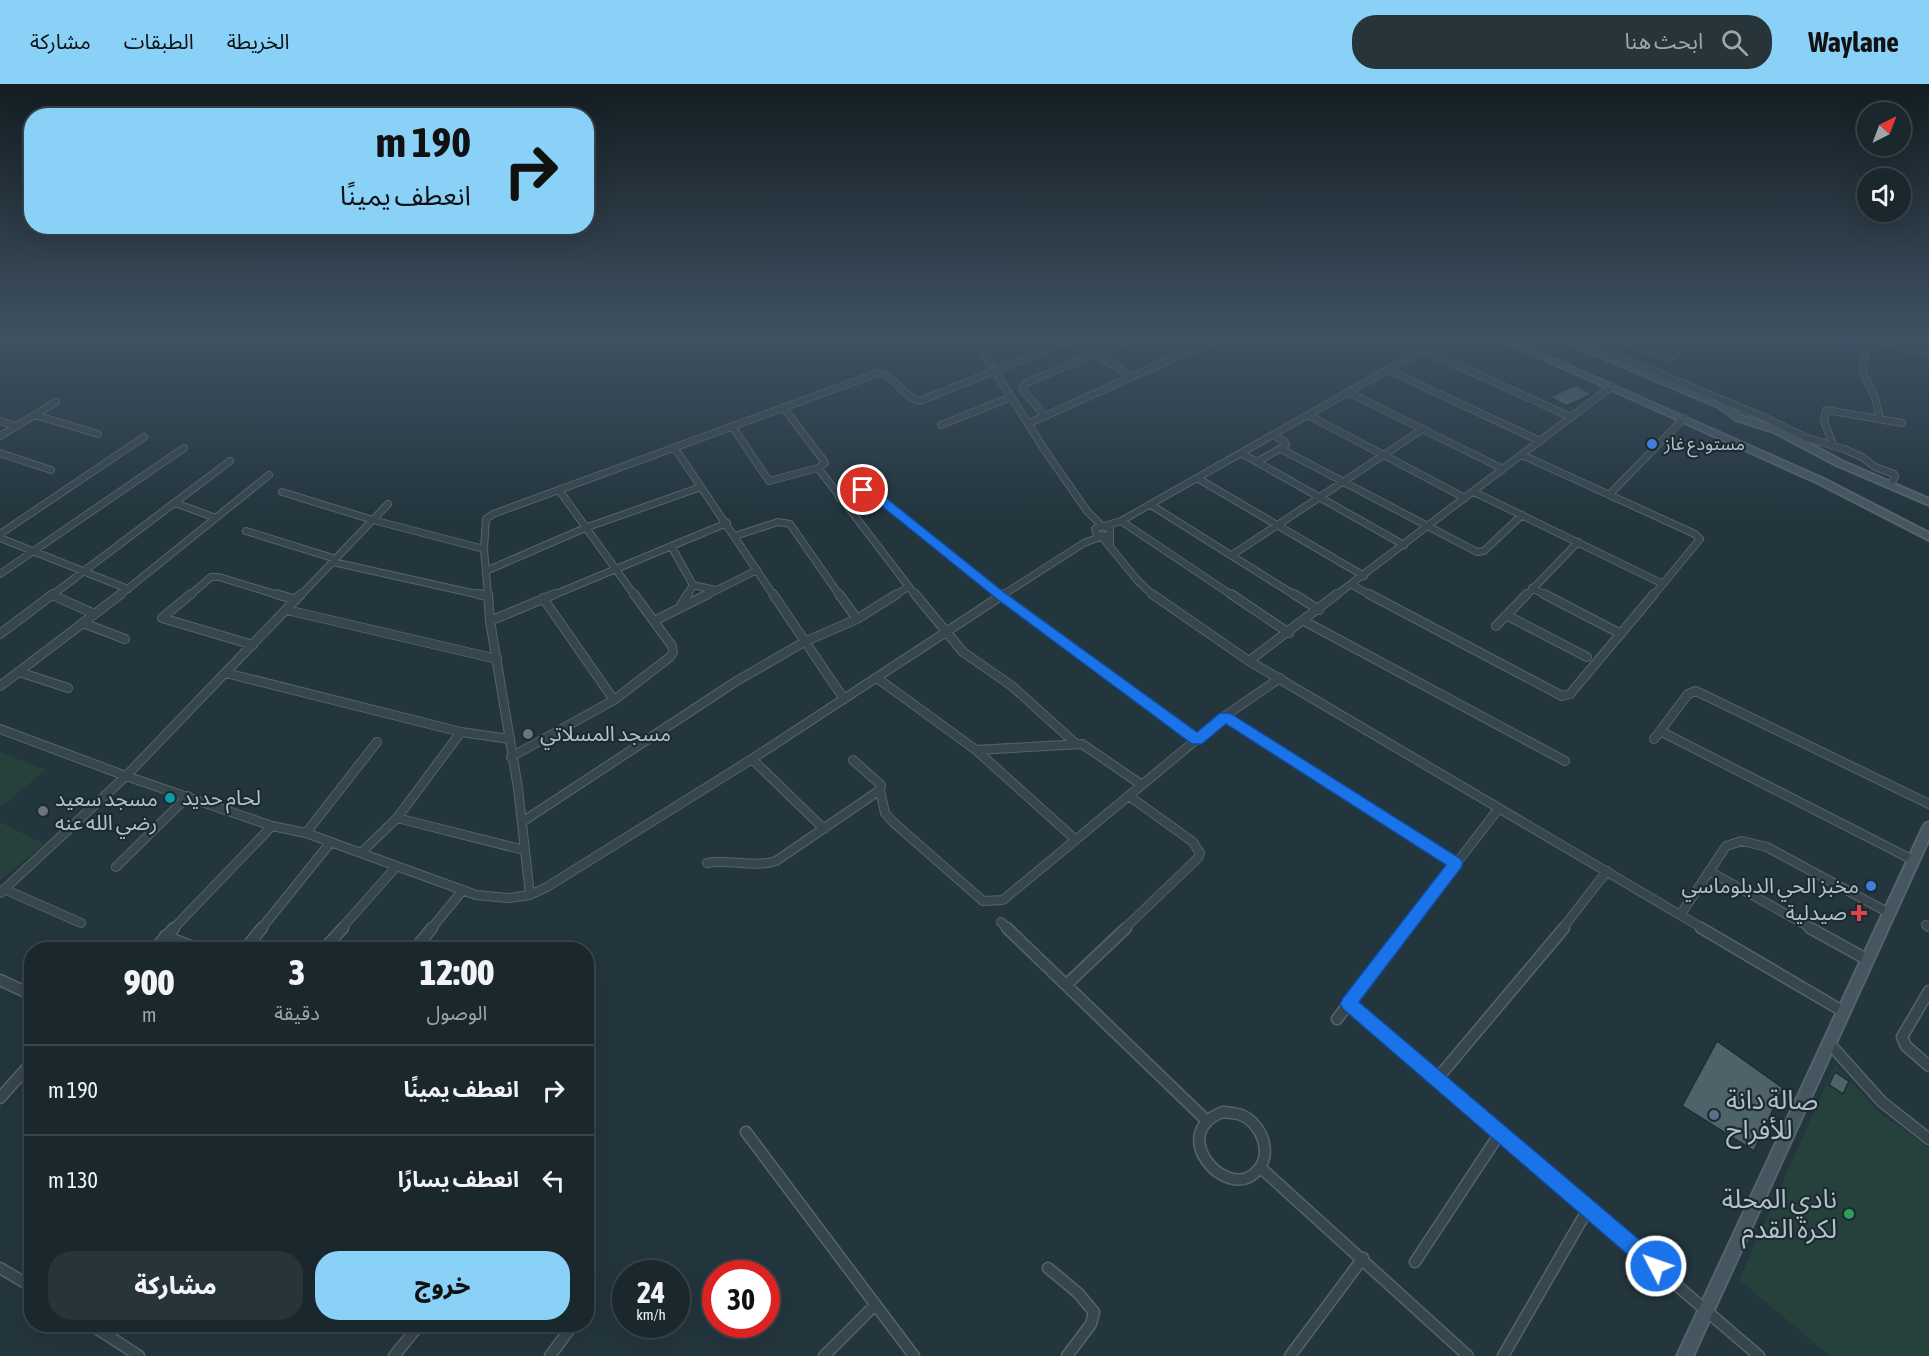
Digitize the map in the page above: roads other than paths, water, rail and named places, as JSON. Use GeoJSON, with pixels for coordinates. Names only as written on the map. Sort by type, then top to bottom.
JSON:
{"type":"FeatureCollection","features":[{"type":"Feature","properties":{"kind":"street"},"geometry":{"type":"LineString","coordinates":[[530,895],[522,822],[487,596],[484,549],[486,519],[819,394]]}},
{"type":"Feature","properties":{"kind":"street"},"geometry":{"type":"LineString","coordinates":[[907,394],[912,400],[920,401],[936,394]]}},
{"type":"Feature","properties":{"kind":"street"},"geometry":{"type":"LineString","coordinates":[[1009,394],[1099,528],[1101,537],[1138,581],[1159,600],[1249,661],[1844,1012]]}},
{"type":"Feature","properties":{"kind":"street"},"geometry":{"type":"LineString","coordinates":[[1026,394],[1045,416]]}},
{"type":"Feature","properties":{"kind":"street"},"geometry":{"type":"LineString","coordinates":[[1029,423],[1092,394]]}},
{"type":"Feature","properties":{"kind":"street"},"geometry":{"type":"LineString","coordinates":[[0,729],[126,776],[272,826],[306,833],[395,868],[463,891],[476,895],[508,898],[530,895],[547,887],[752,759],[1084,543],[1099,528],[1121,521],[1151,505],[1344,394]]}},
{"type":"Feature","properties":{"kind":"street"},"geometry":{"type":"LineString","coordinates":[[1353,394],[1503,469]]}},
{"type":"Feature","properties":{"kind":"street"},"geometry":{"type":"LineString","coordinates":[[1440,394],[1540,441]]}},
{"type":"Feature","properties":{"kind":"street"},"geometry":{"type":"LineString","coordinates":[[1521,394],[1571,417]]}},
{"type":"Feature","properties":{"kind":"street"},"geometry":{"type":"LineString","coordinates":[[1249,661],[1404,546],[1601,394]]}},
{"type":"Feature","properties":{"kind":"street"},"geometry":{"type":"LineString","coordinates":[[1631,394],[1838,490],[1929,537]]}},
{"type":"Feature","properties":{"kind":"street"},"geometry":{"type":"LineString","coordinates":[[1696,394],[1721,405],[1743,420],[1777,429],[1832,460],[1929,502]]}},
{"type":"Feature","properties":{"kind":"street"},"geometry":{"type":"LineString","coordinates":[[1707,394],[1752,412],[1807,438],[1858,455],[1875,467],[1893,473],[1895,477],[1890,484]]}},
{"type":"Feature","properties":{"kind":"street"},"geometry":{"type":"LineString","coordinates":[[1874,394],[1880,419]]}},
{"type":"Feature","properties":{"kind":"street"},"geometry":{"type":"LineString","coordinates":[[941,425],[1011,397]]}},
{"type":"Feature","properties":{"kind":"street"},"geometry":{"type":"LineString","coordinates":[[0,436],[56,402]]}},
{"type":"Feature","properties":{"kind":"street"},"geometry":{"type":"LineString","coordinates":[[732,426],[769,481],[818,468],[825,463],[824,460],[783,407]]}},
{"type":"Feature","properties":{"kind":"street"},"geometry":{"type":"LineString","coordinates":[[1833,445],[1823,423],[1825,411],[1831,410],[1902,423]]}},
{"type":"Feature","properties":{"kind":"street"},"geometry":{"type":"LineString","coordinates":[[1743,420],[1752,412]]}},
{"type":"Feature","properties":{"kind":"street"},"geometry":{"type":"LineString","coordinates":[[35,415],[98,434]]}},
{"type":"Feature","properties":{"kind":"street"},"geometry":{"type":"LineString","coordinates":[[1308,415],[1466,498]]}},
{"type":"Feature","properties":{"kind":"street"},"geometry":{"type":"LineString","coordinates":[[1609,495],[1684,418]]}},
{"type":"Feature","properties":{"kind":"street"},"geometry":{"type":"LineString","coordinates":[[0,421],[16,426]]}},
{"type":"Feature","properties":{"kind":"street"},"geometry":{"type":"LineString","coordinates":[[1232,555],[1423,429]]}},
{"type":"Feature","properties":{"kind":"street"},"geometry":{"type":"LineString","coordinates":[[1257,462],[1281,448],[1285,442],[1273,435]]}},
{"type":"Feature","properties":{"kind":"street"},"geometry":{"type":"LineString","coordinates":[[0,536],[144,437]]}},
{"type":"Feature","properties":{"kind":"street"},"geometry":{"type":"LineString","coordinates":[[674,447],[844,699]]}},
{"type":"Feature","properties":{"kind":"street"},"geometry":{"type":"LineString","coordinates":[[0,574],[184,448]]}},
{"type":"Feature","properties":{"kind":"street"},"geometry":{"type":"LineString","coordinates":[[1281,448],[1472,551],[1481,552],[1522,515]]}},
{"type":"Feature","properties":{"kind":"street"},"geometry":{"type":"LineString","coordinates":[[0,453],[51,470]]}},
{"type":"Feature","properties":{"kind":"street"},"geometry":{"type":"LineString","coordinates":[[1241,453],[1404,546]]}},
{"type":"Feature","properties":{"kind":"street"},"geometry":{"type":"LineString","coordinates":[[1352,585],[1562,696],[1570,694],[1699,542],[1698,536],[1522,455]]}},
{"type":"Feature","properties":{"kind":"street"},"geometry":{"type":"LineString","coordinates":[[0,634],[230,461]]}},
{"type":"Feature","properties":{"kind":"street"},"geometry":{"type":"LineString","coordinates":[[818,468],[945,633],[963,652],[1012,686],[1075,743]]}},
{"type":"Feature","properties":{"kind":"street"},"geometry":{"type":"LineString","coordinates":[[0,687],[128,589],[269,475]]}},
{"type":"Feature","properties":{"kind":"street"},"geometry":{"type":"LineString","coordinates":[[1197,478],[1364,576]]}},
{"type":"Feature","properties":{"kind":"street"},"geometry":{"type":"LineString","coordinates":[[486,571],[585,528],[701,486]]}},
{"type":"Feature","properties":{"kind":"street"},"geometry":{"type":"LineString","coordinates":[[511,758],[614,700],[670,657],[673,652],[617,568],[585,528],[559,490]]}},
{"type":"Feature","properties":{"kind":"street"},"geometry":{"type":"LineString","coordinates":[[839,498],[863,490],[871,492],[1001,596],[1197,740]]}},
{"type":"Feature","properties":{"kind":"street"},"geometry":{"type":"LineString","coordinates":[[282,492],[373,520],[484,549]]}},
{"type":"Feature","properties":{"kind":"street"},"geometry":{"type":"LineString","coordinates":[[1474,492],[1663,584]]}},
{"type":"Feature","properties":{"kind":"street"},"geometry":{"type":"LineString","coordinates":[[175,503],[216,518]]}},
{"type":"Feature","properties":{"kind":"street"},"geometry":{"type":"LineString","coordinates":[[81,923],[2,891],[126,776],[388,504]]}},
{"type":"Feature","properties":{"kind":"street"},"geometry":{"type":"LineString","coordinates":[[1151,505],[1319,610]]}},
{"type":"Feature","properties":{"kind":"street"},"geometry":{"type":"LineString","coordinates":[[1084,543],[1111,533],[1121,521]]}},
{"type":"Feature","properties":{"kind":"street"},"geometry":{"type":"LineString","coordinates":[[1121,521],[1289,633]]}},
{"type":"Feature","properties":{"kind":"street"},"geometry":{"type":"LineString","coordinates":[[735,536],[778,522],[790,524],[857,619]]}},
{"type":"Feature","properties":{"kind":"street"},"geometry":{"type":"LineString","coordinates":[[490,621],[727,523]]}},
{"type":"Feature","properties":{"kind":"street"},"geometry":{"type":"LineString","coordinates":[[1099,528],[1111,533]]}},
{"type":"Feature","properties":{"kind":"street"},"geometry":{"type":"LineString","coordinates":[[246,531],[335,561],[487,596]]}},
{"type":"Feature","properties":{"kind":"street"},"geometry":{"type":"LineString","coordinates":[[1110,547],[1111,533]]}},
{"type":"Feature","properties":{"kind":"street"},"geometry":{"type":"LineString","coordinates":[[0,536],[128,589]]}},
{"type":"Feature","properties":{"kind":"street"},"geometry":{"type":"LineString","coordinates":[[1496,626],[1578,542]]}},
{"type":"Feature","properties":{"kind":"street"},"geometry":{"type":"LineString","coordinates":[[671,546],[693,585],[716,590]]}},
{"type":"Feature","properties":{"kind":"street"},"geometry":{"type":"LineString","coordinates":[[654,621],[757,570]]}},
{"type":"Feature","properties":{"kind":"street"},"geometry":{"type":"LineString","coordinates":[[253,645],[162,618],[203,582],[216,577],[296,600]]}},
{"type":"Feature","properties":{"kind":"street"},"geometry":{"type":"LineString","coordinates":[[679,609],[693,585]]}},
{"type":"Feature","properties":{"kind":"street"},"geometry":{"type":"LineString","coordinates":[[522,822],[735,682],[804,642],[857,619],[908,587]]}},
{"type":"Feature","properties":{"kind":"street"},"geometry":{"type":"LineString","coordinates":[[1532,588],[1621,634]]}},
{"type":"Feature","properties":{"kind":"street"},"geometry":{"type":"LineString","coordinates":[[52,595],[95,614]]}},
{"type":"Feature","properties":{"kind":"street"},"geometry":{"type":"LineString","coordinates":[[543,598],[614,700]]}},
{"type":"Feature","properties":{"kind":"street"},"geometry":{"type":"LineString","coordinates":[[287,610],[496,659]]}},
{"type":"Feature","properties":{"kind":"street"},"geometry":{"type":"LineString","coordinates":[[1506,615],[1587,657]]}},
{"type":"Feature","properties":{"kind":"street"},"geometry":{"type":"LineString","coordinates":[[1304,621],[1565,761]]}},
{"type":"Feature","properties":{"kind":"street"},"geometry":{"type":"LineString","coordinates":[[83,623],[125,639]]}},
{"type":"Feature","properties":{"kind":"street"},"geometry":{"type":"LineString","coordinates":[[19,672],[68,688]]}},
{"type":"Feature","properties":{"kind":"street"},"geometry":{"type":"LineString","coordinates":[[226,673],[462,732],[510,740]]}},
{"type":"Feature","properties":{"kind":"street"},"geometry":{"type":"LineString","coordinates":[[877,678],[976,750],[1076,840]]}},
{"type":"Feature","properties":{"kind":"street"},"geometry":{"type":"LineString","coordinates":[[853,760],[881,785],[885,813],[983,901],[1003,900],[1225,716],[1280,678]]}},
{"type":"Feature","properties":{"kind":"street"},"geometry":{"type":"LineString","coordinates":[[1654,739],[1688,694],[1696,691],[1929,804]]}},
{"type":"Feature","properties":{"kind":"street"},"geometry":{"type":"LineString","coordinates":[[1225,716],[1456,863]]}},
{"type":"Feature","properties":{"kind":"street"},"geometry":{"type":"LineString","coordinates":[[1660,731],[1913,860]]}},
{"type":"Feature","properties":{"kind":"street"},"geometry":{"type":"LineString","coordinates":[[361,853],[397,818],[462,732]]}},
{"type":"Feature","properties":{"kind":"street"},"geometry":{"type":"LineString","coordinates":[[306,833],[376,742]]}},
{"type":"Feature","properties":{"kind":"street"},"geometry":{"type":"LineString","coordinates":[[976,750],[1075,743],[1089,747],[1142,785]]}},
{"type":"Feature","properties":{"kind":"street"},"geometry":{"type":"LineString","coordinates":[[752,759],[824,829]]}},
{"type":"Feature","properties":{"kind":"street"},"geometry":{"type":"LineString","coordinates":[[708,863],[733,860],[761,865],[769,864],[880,790]]}},
{"type":"Feature","properties":{"kind":"street"},"geometry":{"type":"LineString","coordinates":[[116,867],[188,796]]}},
{"type":"Feature","properties":{"kind":"street"},"geometry":{"type":"LineString","coordinates":[[1066,986],[1200,853],[1193,842],[1129,796]]}},
{"type":"Feature","properties":{"kind":"street"},"geometry":{"type":"LineString","coordinates":[[1337,1019],[1499,808]]}},
{"type":"Feature","properties":{"kind":"street"},"geometry":{"type":"LineString","coordinates":[[397,818],[524,850]]}},
{"type":"Feature","properties":{"kind":"street"},"geometry":{"type":"LineString","coordinates":[[160,942],[272,826]]}},
{"type":"Feature","properties":{"kind":"street"},"geometry":{"type":"LineString","coordinates":[[1684,1356],[1929,827]]}},
{"type":"Feature","properties":{"kind":"street"},"geometry":{"type":"LineString","coordinates":[[250,942],[331,842]]}},
{"type":"Feature","properties":{"kind":"street"},"geometry":{"type":"LineString","coordinates":[[1681,914],[1726,846],[1733,842],[1753,842],[1767,847],[1889,913]]}},
{"type":"Feature","properties":{"kind":"street"},"geometry":{"type":"LineString","coordinates":[[330,942],[395,868]]}},
{"type":"Feature","properties":{"kind":"street"},"geometry":{"type":"LineString","coordinates":[[1437,1079],[1538,961],[1607,871]]}},
{"type":"Feature","properties":{"kind":"street"},"geometry":{"type":"LineString","coordinates":[[1709,871],[1868,960]]}},
{"type":"Feature","properties":{"kind":"street"},"geometry":{"type":"LineString","coordinates":[[421,942],[463,891]]}},
{"type":"Feature","properties":{"kind":"street"},"geometry":{"type":"LineString","coordinates":[[1001,922],[1206,1120]]}},
{"type":"Feature","properties":{"kind":"street"},"geometry":{"type":"LineString","coordinates":[[165,936],[180,942]]}},
{"type":"Feature","properties":{"kind":"street"},"geometry":{"type":"LineString","coordinates":[[0,980],[24,991]]}},
{"type":"Feature","properties":{"kind":"street"},"geometry":{"type":"LineString","coordinates":[[1929,992],[1902,1037],[1906,1046],[1929,1066]]}},
{"type":"Feature","properties":{"kind":"street"},"geometry":{"type":"LineString","coordinates":[[1348,1004],[1759,1356]]}},
{"type":"Feature","properties":{"kind":"street"},"geometry":{"type":"LineString","coordinates":[[1829,1043],[1882,1102],[1929,1139]]}},
{"type":"Feature","properties":{"kind":"street"},"geometry":{"type":"LineString","coordinates":[[0,1098],[24,1071]]}},
{"type":"Feature","properties":{"kind":"street"},"geometry":{"type":"LineString","coordinates":[[1233,1112],[1252,1121],[1264,1139],[1266,1149],[1261,1168],[1254,1175],[1244,1179],[1234,1179],[1213,1169],[1205,1160],[1199,1139],[1206,1120],[1214,1115],[1233,1112]]}},
{"type":"Feature","properties":{"kind":"street"},"geometry":{"type":"LineString","coordinates":[[746,1132],[914,1356]]}},
{"type":"Feature","properties":{"kind":"street"},"geometry":{"type":"LineString","coordinates":[[1414,1262],[1500,1133]]}},
{"type":"Feature","properties":{"kind":"street"},"geometry":{"type":"LineString","coordinates":[[1261,1168],[1363,1258],[1468,1356]]}},
{"type":"Feature","properties":{"kind":"street"},"geometry":{"type":"LineString","coordinates":[[1503,1356],[1588,1209]]}},
{"type":"Feature","properties":{"kind":"street"},"geometry":{"type":"LineString","coordinates":[[1290,1356],[1363,1258]]}},
{"type":"Feature","properties":{"kind":"street"},"geometry":{"type":"LineString","coordinates":[[0,1268],[24,1282]]}},
{"type":"Feature","properties":{"kind":"street"},"geometry":{"type":"LineString","coordinates":[[1048,1268],[1078,1293],[1094,1312],[1091,1324],[1066,1356]]}},
{"type":"Feature","properties":{"kind":"street"},"geometry":{"type":"LineString","coordinates":[[824,1356],[875,1305]]}},
{"type":"Feature","properties":{"kind":"street"},"geometry":{"type":"LineString","coordinates":[[102,1332],[139,1356]]}},
{"type":"Feature","properties":{"kind":"street"},"geometry":{"type":"LineString","coordinates":[[394,1356],[414,1332]]}},
{"type":"Feature","properties":{"kind":"street"},"geometry":{"type":"LineString","coordinates":[[550,1356],[568,1332]]}},
{"type":"Feature","properties":{"kind":"place","name":"مستودع غاز"},"geometry":{"type":"Point","coordinates":[1652,444]}},
{"type":"Feature","properties":{"kind":"place","name":"مسجد المسلاتي"},"geometry":{"type":"Point","coordinates":[528,734]}},
{"type":"Feature","properties":{"kind":"place","name":"لحام حديد"},"geometry":{"type":"Point","coordinates":[170,798]}},
{"type":"Feature","properties":{"kind":"place","name":"مسجد سعيد رضي الله عنه"},"geometry":{"type":"Point","coordinates":[43,811]}},
{"type":"Feature","properties":{"kind":"place","name":"مخبز الحي الدبلوماسي"},"geometry":{"type":"Point","coordinates":[1871,886]}},
{"type":"Feature","properties":{"kind":"place","name":"صيدلية"},"geometry":{"type":"Point","coordinates":[1859,913]}},
{"type":"Feature","properties":{"kind":"place","name":"صالة دانة للأفراح"},"geometry":{"type":"Point","coordinates":[1714,1115]}},
{"type":"Feature","properties":{"kind":"place","name":"نادي المحلة لكرة القدم"},"geometry":{"type":"Point","coordinates":[1849,1214]}}]}
